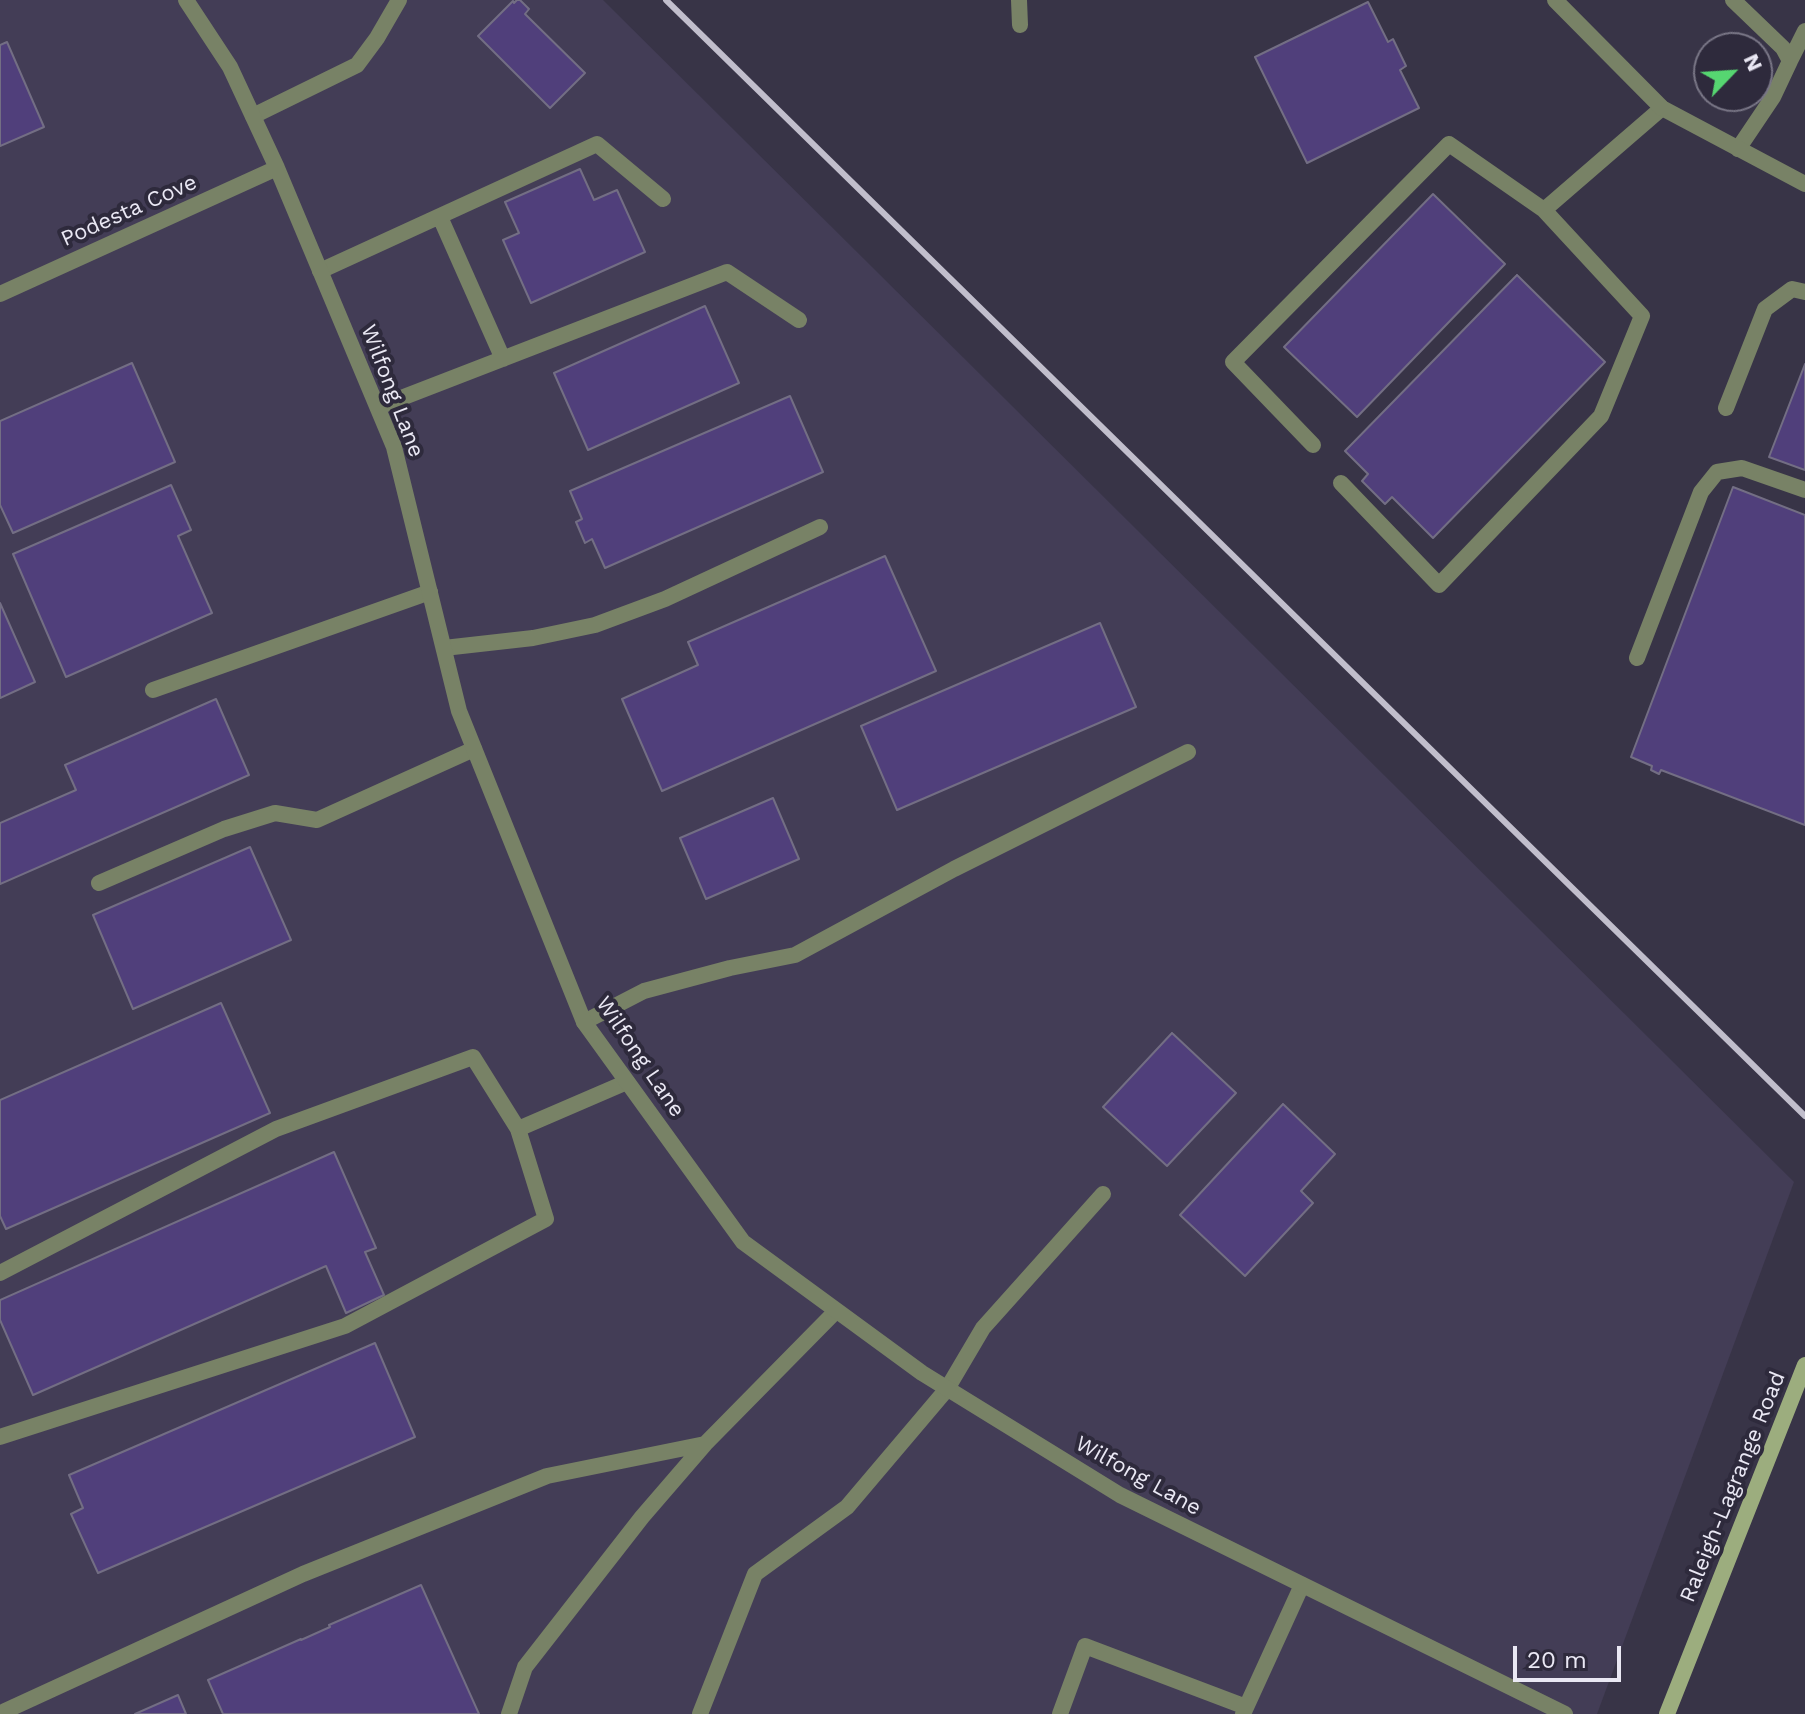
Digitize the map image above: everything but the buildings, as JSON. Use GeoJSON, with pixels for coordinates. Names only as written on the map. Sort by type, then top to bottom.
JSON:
{"type":"FeatureCollection","features":[{"type":"Feature","properties":{"kind":"main road","name":"Raleigh-Lagrange Road"},"geometry":{"type":"LineString","coordinates":[[1667,1714],[1805,1365]]}},
{"type":"Feature","properties":{"kind":"street","name":"Wilfong Lane"},"geometry":{"type":"LineString","coordinates":[[186,0],[230,67],[253,116],[394,447],[459,711],[584,1022],[743,1242],[922,1373],[1120,1495],[1565,1714]]}},
{"type":"Feature","properties":{"kind":"street"},"geometry":{"type":"LineString","coordinates":[[253,116],[357,65],[399,0]]}},
{"type":"Feature","properties":{"kind":"street"},"geometry":{"type":"LineString","coordinates":[[1019,0],[1020,25]]}},
{"type":"Feature","properties":{"kind":"street"},"geometry":{"type":"LineString","coordinates":[[1555,0],[1662,108],[1805,184]]}},
{"type":"Feature","properties":{"kind":"street"},"geometry":{"type":"LineString","coordinates":[[1733,0],[1783,48],[1790,61]]}},
{"type":"Feature","properties":{"kind":"street"},"geometry":{"type":"LineString","coordinates":[[1738,149],[1773,97],[1805,31]]}},
{"type":"Feature","properties":{"kind":"street"},"geometry":{"type":"LineString","coordinates":[[1544,210],[1662,108]]}},
{"type":"Feature","properties":{"kind":"street"},"geometry":{"type":"LineString","coordinates":[[320,271],[597,144],[663,199]]}},
{"type":"Feature","properties":{"kind":"street"},"geometry":{"type":"LineString","coordinates":[[1313,445],[1233,362],[1449,144],[1544,210],[1642,316],[1601,416],[1439,585],[1341,483]]}},
{"type":"Feature","properties":{"kind":"street","name":"Podesta Cove"},"geometry":{"type":"LineString","coordinates":[[0,294],[277,168]]}},
{"type":"Feature","properties":{"kind":"street"},"geometry":{"type":"LineString","coordinates":[[440,217],[503,359]]}},
{"type":"Feature","properties":{"kind":"street"},"geometry":{"type":"LineString","coordinates":[[378,407],[727,272],[799,320]]}},
{"type":"Feature","properties":{"kind":"street"},"geometry":{"type":"LineString","coordinates":[[1726,408],[1765,309],[1792,289],[1805,292]]}},
{"type":"Feature","properties":{"kind":"street"},"geometry":{"type":"LineString","coordinates":[[1637,658],[1701,492],[1717,472],[1742,468],[1805,490]]}},
{"type":"Feature","properties":{"kind":"street"},"geometry":{"type":"LineString","coordinates":[[444,648],[533,638],[595,625],[665,599],[820,527]]}},
{"type":"Feature","properties":{"kind":"street"},"geometry":{"type":"LineString","coordinates":[[153,690],[430,592]]}},
{"type":"Feature","properties":{"kind":"street"},"geometry":{"type":"LineString","coordinates":[[99,883],[224,829],[275,813],[317,820],[474,749]]}},
{"type":"Feature","properties":{"kind":"street"},"geometry":{"type":"LineString","coordinates":[[584,1022],[644,991],[730,968],[795,955],[954,869],[1188,752]]}},
{"type":"Feature","properties":{"kind":"street"},"geometry":{"type":"LineString","coordinates":[[0,1273],[276,1129],[473,1057],[518,1129],[546,1219],[345,1326],[0,1437]]}},
{"type":"Feature","properties":{"kind":"street"},"geometry":{"type":"LineString","coordinates":[[518,1129],[627,1082]]}},
{"type":"Feature","properties":{"kind":"street"},"geometry":{"type":"LineString","coordinates":[[700,1714],[755,1574],[847,1507],[947,1389],[983,1328],[1103,1194]]}},
{"type":"Feature","properties":{"kind":"street"},"geometry":{"type":"LineString","coordinates":[[509,1714],[525,1667],[642,1517],[705,1444],[836,1311]]}},
{"type":"Feature","properties":{"kind":"street"},"geometry":{"type":"LineString","coordinates":[[4,1711],[303,1574],[547,1476],[705,1444]]}},
{"type":"Feature","properties":{"kind":"street"},"geometry":{"type":"LineString","coordinates":[[1060,1714],[1085,1646],[1244,1711],[1302,1585]]}},
{"type":"Feature","properties":{"kind":"shaded area"},"geometry":{"type":"Polygon","coordinates":[[[0,0],[603,0],[1794,1182],[1597,1714],[0,1714],[0,0]]]}},
{"type":"Feature","properties":{"kind":"railway"},"geometry":{"type":"LineString","coordinates":[[666,0],[1805,1116]]}}]}
